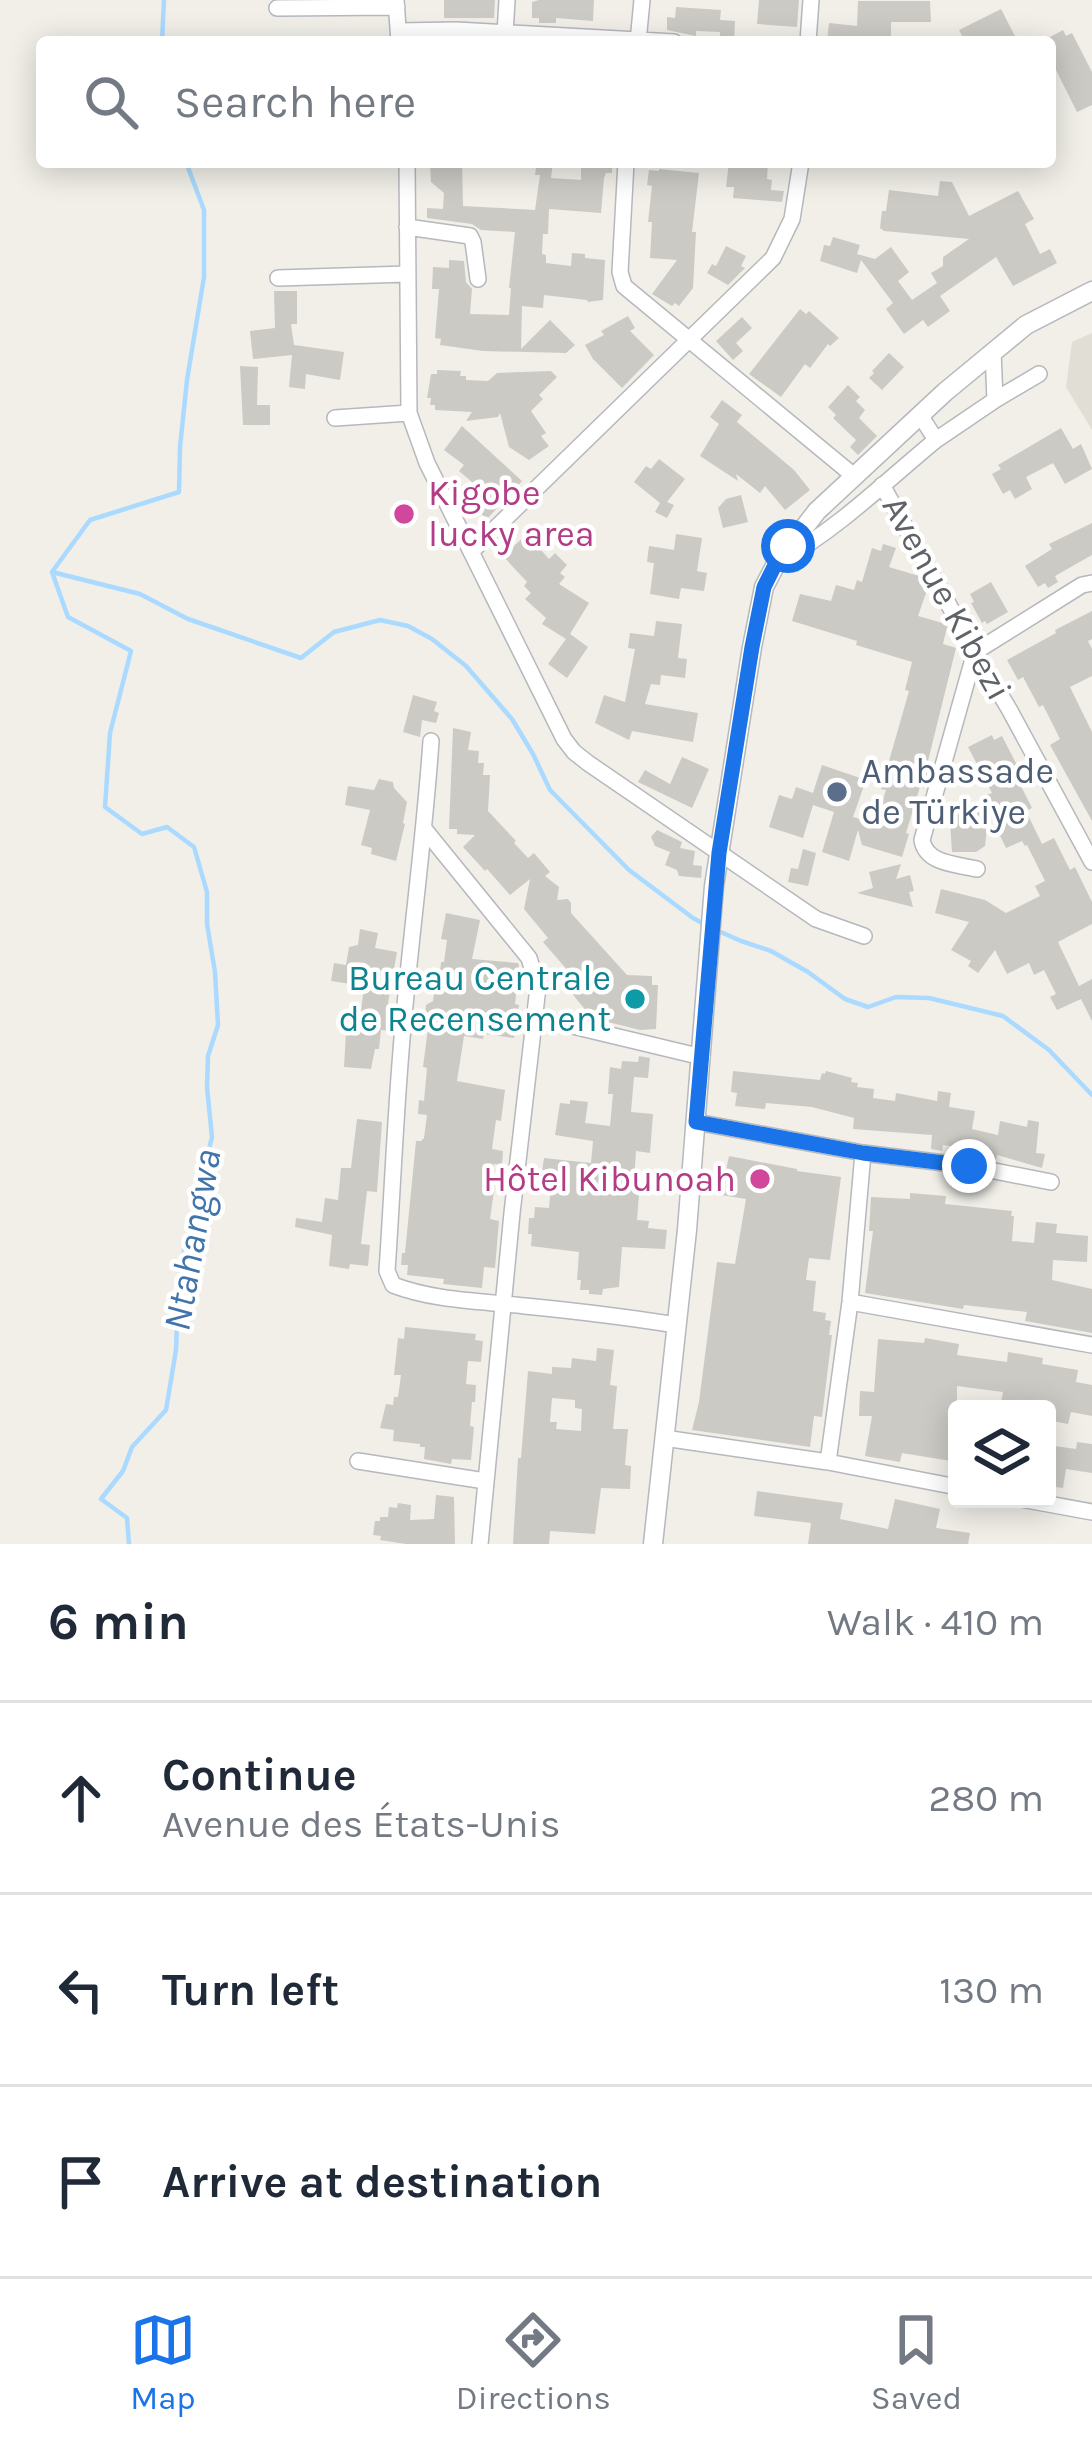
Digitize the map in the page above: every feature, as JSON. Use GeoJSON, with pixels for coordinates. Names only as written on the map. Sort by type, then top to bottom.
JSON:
{"type":"FeatureCollection","features":[{"type":"Feature","properties":{"kind":"street"},"geometry":{"type":"LineString","coordinates":[[506,34],[507,0]]}},
{"type":"Feature","properties":{"kind":"street"},"geometry":{"type":"LineString","coordinates":[[638,36],[642,0]]}},
{"type":"Feature","properties":{"kind":"street"},"geometry":{"type":"LineString","coordinates":[[808,36],[811,0]]}},
{"type":"Feature","properties":{"kind":"street"},"geometry":{"type":"LineString","coordinates":[[277,8],[397,4],[399,36],[456,30],[544,36]]}},
{"type":"Feature","properties":{"kind":"street"},"geometry":{"type":"LineString","coordinates":[[406,168],[409,413],[428,463],[564,740],[574,752],[816,919],[864,936]]}},
{"type":"Feature","properties":{"kind":"street"},"geometry":{"type":"LineString","coordinates":[[626,168],[620,272],[624,286],[854,476]]}},
{"type":"Feature","properties":{"kind":"street"},"geometry":{"type":"LineString","coordinates":[[471,552],[773,259],[792,219],[800,168]]}},
{"type":"Feature","properties":{"kind":"street"},"geometry":{"type":"LineString","coordinates":[[407,227],[470,236],[478,279]]}},
{"type":"Feature","properties":{"kind":"street"},"geometry":{"type":"LineString","coordinates":[[278,278],[407,274]]}},
{"type":"Feature","properties":{"kind":"street"},"geometry":{"type":"LineString","coordinates":[[653,1544],[696,1122],[714,886],[764,587],[776,563],[818,511],[920,416],[993,351],[1045,313],[1092,291]]}},
{"type":"Feature","properties":{"kind":"street"},"geometry":{"type":"LineString","coordinates":[[993,351],[995,400]]}},
{"type":"Feature","properties":{"kind":"street","name":"Avenue Kibezi"},"geometry":{"type":"LineString","coordinates":[[1039,374],[936,440],[882,485],[1092,862]]}},
{"type":"Feature","properties":{"kind":"street"},"geometry":{"type":"LineString","coordinates":[[335,418],[409,413]]}},
{"type":"Feature","properties":{"kind":"street"},"geometry":{"type":"LineString","coordinates":[[920,416],[936,440]]}},
{"type":"Feature","properties":{"kind":"street"},"geometry":{"type":"LineString","coordinates":[[776,563],[809,545],[882,485]]}},
{"type":"Feature","properties":{"kind":"street"},"geometry":{"type":"LineString","coordinates":[[977,869],[930,857],[922,840],[975,652],[1092,583]]}},
{"type":"Feature","properties":{"kind":"street"},"geometry":{"type":"LineString","coordinates":[[431,741],[400,1054],[387,1271],[393,1286],[466,1301],[676,1325]]}},
{"type":"Feature","properties":{"kind":"street"},"geometry":{"type":"LineString","coordinates":[[425,830],[529,958],[538,986],[480,1544]]}},
{"type":"Feature","properties":{"kind":"street"},"geometry":{"type":"LineString","coordinates":[[535,1017],[702,1057]]}},
{"type":"Feature","properties":{"kind":"street"},"geometry":{"type":"LineString","coordinates":[[696,1122],[1052,1182]]}},
{"type":"Feature","properties":{"kind":"street"},"geometry":{"type":"LineString","coordinates":[[828,1462],[850,1302],[863,1153]]}},
{"type":"Feature","properties":{"kind":"street"},"geometry":{"type":"LineString","coordinates":[[850,1302],[1092,1345]]}},
{"type":"Feature","properties":{"kind":"street"},"geometry":{"type":"LineString","coordinates":[[664,1438],[948,1485]]}},
{"type":"Feature","properties":{"kind":"street"},"geometry":{"type":"LineString","coordinates":[[358,1460],[485,1481]]}},
{"type":"Feature","properties":{"kind":"street"},"geometry":{"type":"LineString","coordinates":[[1056,1505],[1092,1512]]}},
{"type":"Feature","properties":{"kind":"shaded area"},"geometry":{"type":"Polygon","coordinates":[[[1092,333],[1092,430],[1066,387],[1072,342],[1092,333]]]}},
{"type":"Feature","properties":{"kind":"building"},"geometry":{"type":"Polygon","coordinates":[[[444,0],[495,0],[494,18],[444,18],[444,0]]]}},
{"type":"Feature","properties":{"kind":"building"},"geometry":{"type":"Polygon","coordinates":[[[594,0],[593,21],[556,18],[556,23],[539,23],[539,18],[532,18],[532,2],[594,0]]]}},
{"type":"Feature","properties":{"kind":"building"},"geometry":{"type":"Polygon","coordinates":[[[759,0],[799,0],[797,27],[757,24],[759,0]]]}},
{"type":"Feature","properties":{"kind":"building"},"geometry":{"type":"Polygon","coordinates":[[[858,1],[930,1],[931,22],[891,22],[891,36],[828,36],[829,23],[857,26],[858,1]]]}},
{"type":"Feature","properties":{"kind":"building"},"geometry":{"type":"Polygon","coordinates":[[[676,7],[721,10],[720,20],[735,21],[734,36],[667,30],[667,17],[675,18],[676,7]]]}},
{"type":"Feature","properties":{"kind":"building"},"geometry":{"type":"Polygon","coordinates":[[[1001,9],[1015,36],[962,36],[959,30],[1001,9]]]}},
{"type":"Feature","properties":{"kind":"building"},"geometry":{"type":"Polygon","coordinates":[[[1063,30],[1066,36],[1072,33],[1092,72],[1092,105],[1077,112],[1056,70],[1056,36],[1052,36],[1063,30]]]}},
{"type":"Feature","properties":{"kind":"building"},"geometry":{"type":"Polygon","coordinates":[[[430,168],[462,168],[463,206],[535,210],[540,175],[535,175],[536,168],[552,168],[551,178],[581,180],[581,168],[612,168],[604,178],[601,213],[549,209],[548,234],[543,234],[546,263],[571,266],[572,253],[605,260],[603,300],[544,295],[543,308],[522,306],[521,349],[550,320],[575,345],[566,353],[440,345],[441,339],[435,338],[439,289],[432,289],[433,267],[449,268],[449,260],[464,261],[466,282],[472,289],[470,314],[509,315],[515,232],[427,218],[427,208],[443,209],[444,193],[431,182],[430,168]]]}},
{"type":"Feature","properties":{"kind":"building"},"geometry":{"type":"Polygon","coordinates":[[[728,168],[768,168],[771,190],[784,191],[782,202],[733,198],[734,187],[726,187],[728,168]]]}},
{"type":"Feature","properties":{"kind":"building"},"geometry":{"type":"Polygon","coordinates":[[[649,170],[699,173],[692,232],[696,232],[693,288],[679,306],[652,294],[677,260],[650,258],[652,186],[647,185],[649,170]]]}},
{"type":"Feature","properties":{"kind":"building"},"geometry":{"type":"Polygon","coordinates":[[[940,181],[952,182],[969,216],[1018,191],[1034,219],[1025,224],[1040,254],[1050,249],[1057,263],[1013,286],[996,257],[940,296],[950,311],[928,327],[923,320],[904,334],[886,309],[893,303],[861,260],[857,273],[820,261],[824,245],[830,246],[833,237],[860,245],[857,254],[875,259],[891,247],[909,272],[898,281],[912,300],[937,283],[931,273],[943,266],[943,257],[969,239],[884,231],[880,228],[882,211],[886,211],[889,190],[938,196],[940,181]]]}},
{"type":"Feature","properties":{"kind":"building"},"geometry":{"type":"Polygon","coordinates":[[[726,246],[746,256],[741,266],[745,268],[728,285],[707,273],[726,246]]]}},
{"type":"Feature","properties":{"kind":"building"},"geometry":{"type":"Polygon","coordinates":[[[274,291],[297,291],[297,324],[291,324],[294,345],[344,352],[340,380],[306,374],[305,389],[289,387],[292,355],[253,359],[250,331],[275,328],[274,291]]]}},
{"type":"Feature","properties":{"kind":"building"},"geometry":{"type":"Polygon","coordinates":[[[800,309],[809,311],[839,338],[828,344],[810,368],[805,364],[781,397],[749,374],[800,309]]]}},
{"type":"Feature","properties":{"kind":"building"},"geometry":{"type":"Polygon","coordinates":[[[628,316],[635,328],[630,331],[654,355],[622,388],[585,345],[628,316]]]}},
{"type":"Feature","properties":{"kind":"building"},"geometry":{"type":"Polygon","coordinates":[[[742,317],[752,328],[736,343],[743,351],[733,360],[716,341],[742,317]]]}},
{"type":"Feature","properties":{"kind":"building"},"geometry":{"type":"Polygon","coordinates":[[[889,353],[904,367],[882,390],[869,378],[889,353]]]}},
{"type":"Feature","properties":{"kind":"building"},"geometry":{"type":"Polygon","coordinates":[[[240,366],[258,367],[257,405],[270,405],[270,425],[243,425],[240,366]]]}},
{"type":"Feature","properties":{"kind":"building"},"geometry":{"type":"Polygon","coordinates":[[[461,371],[466,380],[488,381],[497,373],[551,371],[557,377],[531,411],[549,446],[529,460],[509,447],[500,413],[466,421],[472,412],[435,410],[427,398],[431,374],[461,371]]]}},
{"type":"Feature","properties":{"kind":"building"},"geometry":{"type":"Polygon","coordinates":[[[848,385],[865,410],[859,418],[877,436],[858,455],[850,447],[856,440],[828,407],[848,385]]]}},
{"type":"Feature","properties":{"kind":"building"},"geometry":{"type":"Polygon","coordinates":[[[722,400],[742,415],[737,422],[794,470],[810,490],[785,510],[765,486],[760,493],[700,456],[719,424],[710,417],[722,400]]]}},
{"type":"Feature","properties":{"kind":"building"},"geometry":{"type":"Polygon","coordinates":[[[462,426],[522,481],[487,519],[467,501],[479,488],[459,471],[464,465],[444,450],[462,426]]]}},
{"type":"Feature","properties":{"kind":"building"},"geometry":{"type":"Polygon","coordinates":[[[1061,428],[1073,449],[1081,444],[1092,469],[1065,484],[1053,463],[1026,477],[1032,489],[1015,499],[1010,490],[1003,494],[992,474],[1001,469],[998,465],[1061,428]]]}},
{"type":"Feature","properties":{"kind":"building"},"geometry":{"type":"Polygon","coordinates":[[[659,459],[685,479],[667,502],[674,505],[667,518],[655,512],[660,503],[634,482],[646,466],[651,469],[659,459]]]}},
{"type":"Feature","properties":{"kind":"building"},"geometry":{"type":"Polygon","coordinates":[[[741,495],[748,522],[723,528],[718,508],[726,499],[741,495]]]}},
{"type":"Feature","properties":{"kind":"building"},"geometry":{"type":"Polygon","coordinates":[[[1092,523],[1092,555],[1055,576],[1058,582],[1048,588],[1045,583],[1038,587],[1025,566],[1052,549],[1049,544],[1092,523]]]}},
{"type":"Feature","properties":{"kind":"building"},"geometry":{"type":"Polygon","coordinates":[[[527,534],[549,559],[555,553],[567,565],[559,584],[589,603],[570,634],[588,647],[567,678],[548,664],[566,639],[542,624],[546,618],[525,599],[531,593],[524,586],[527,582],[503,556],[527,534]]]}},
{"type":"Feature","properties":{"kind":"building"},"geometry":{"type":"Polygon","coordinates":[[[676,534],[702,538],[697,571],[707,573],[704,591],[681,588],[679,599],[650,594],[654,563],[647,562],[649,546],[674,550],[676,534]]]}},
{"type":"Feature","properties":{"kind":"building"},"geometry":{"type":"Polygon","coordinates":[[[883,544],[896,548],[889,567],[919,576],[927,590],[918,616],[946,624],[943,644],[956,648],[929,770],[902,857],[862,845],[858,830],[849,861],[822,852],[834,812],[813,805],[803,838],[769,827],[779,795],[792,799],[796,787],[813,793],[822,765],[866,780],[853,817],[876,824],[912,662],[792,621],[800,594],[831,601],[836,585],[854,590],[857,580],[862,582],[872,548],[881,551],[883,544]]]}},
{"type":"Feature","properties":{"kind":"building"},"geometry":{"type":"Polygon","coordinates":[[[991,582],[1008,612],[987,624],[982,623],[970,594],[991,582]]]}},
{"type":"Feature","properties":{"kind":"building"},"geometry":{"type":"Polygon","coordinates":[[[1092,611],[1092,639],[1088,641],[1092,676],[1070,687],[1092,732],[1092,821],[1050,745],[1060,739],[1043,705],[1039,707],[1023,677],[1018,680],[1007,660],[1092,611]]]}},
{"type":"Feature","properties":{"kind":"building"},"geometry":{"type":"Polygon","coordinates":[[[656,621],[682,624],[678,658],[687,659],[685,678],[661,675],[660,685],[651,684],[645,704],[698,713],[693,742],[632,731],[629,740],[595,723],[604,695],[625,702],[635,649],[628,648],[630,633],[654,636],[656,621]]]}},
{"type":"Feature","properties":{"kind":"building"},"geometry":{"type":"Polygon","coordinates":[[[413,695],[437,702],[434,711],[439,713],[436,723],[422,720],[420,737],[403,732],[413,695]]]}},
{"type":"Feature","properties":{"kind":"building"},"geometry":{"type":"Polygon","coordinates":[[[453,728],[471,732],[468,750],[479,751],[483,775],[490,775],[488,811],[528,858],[534,853],[550,872],[545,876],[559,887],[557,900],[568,899],[571,913],[627,975],[652,976],[652,985],[658,985],[656,1029],[640,1030],[592,1018],[560,979],[569,972],[543,942],[548,938],[524,909],[530,879],[510,895],[463,847],[475,835],[449,829],[453,728]]]}},
{"type":"Feature","properties":{"kind":"building"},"geometry":{"type":"Polygon","coordinates":[[[992,735],[994,740],[1002,736],[1021,773],[1016,776],[1032,808],[1026,811],[1042,844],[1054,838],[1092,902],[1092,924],[1058,942],[1079,986],[1092,979],[1092,1021],[1081,999],[1057,1010],[1050,997],[1056,994],[1044,970],[1034,975],[1029,963],[1007,974],[995,950],[978,973],[968,966],[971,961],[951,950],[969,922],[935,913],[941,889],[985,900],[1006,913],[1040,896],[1035,886],[1045,881],[1027,845],[1022,841],[1006,848],[989,813],[985,846],[976,852],[952,852],[949,808],[988,804],[984,796],[992,793],[968,747],[992,735]]]}},
{"type":"Feature","properties":{"kind":"building"},"geometry":{"type":"Polygon","coordinates":[[[682,757],[709,769],[692,808],[638,782],[645,770],[670,784],[682,757]]]}},
{"type":"Feature","properties":{"kind":"building"},"geometry":{"type":"Polygon","coordinates":[[[379,779],[393,782],[407,802],[396,861],[371,854],[372,848],[361,845],[370,810],[345,805],[348,786],[374,790],[379,779]]]}},
{"type":"Feature","properties":{"kind":"building"},"geometry":{"type":"Polygon","coordinates":[[[657,830],[682,842],[680,848],[695,851],[693,865],[702,866],[701,878],[679,876],[665,865],[670,852],[655,846],[651,837],[657,830]]]}},
{"type":"Feature","properties":{"kind":"building"},"geometry":{"type":"Polygon","coordinates":[[[803,849],[816,853],[808,886],[788,882],[791,868],[798,869],[803,849]]]}},
{"type":"Feature","properties":{"kind":"building"},"geometry":{"type":"Polygon","coordinates":[[[901,864],[896,879],[910,875],[913,907],[857,893],[873,888],[869,872],[901,864]]]}},
{"type":"Feature","properties":{"kind":"building"},"geometry":{"type":"Polygon","coordinates":[[[446,913],[480,920],[472,959],[519,966],[514,1038],[464,1036],[457,1081],[505,1090],[492,1149],[503,1151],[502,1165],[494,1164],[489,1191],[494,1191],[490,1219],[499,1221],[495,1268],[484,1267],[482,1288],[407,1275],[408,1265],[401,1265],[416,1141],[424,1138],[427,1115],[418,1114],[427,1068],[423,1067],[429,1021],[426,1005],[433,1001],[437,972],[444,962],[447,940],[441,939],[446,913]]]}},
{"type":"Feature","properties":{"kind":"building"},"geometry":{"type":"Polygon","coordinates":[[[360,929],[378,933],[375,948],[397,952],[388,1003],[393,1007],[391,1031],[381,1030],[371,1069],[344,1067],[346,1031],[352,1031],[354,1019],[360,1020],[364,986],[331,981],[334,963],[346,965],[349,947],[358,945],[360,929]]]}},
{"type":"Feature","properties":{"kind":"building"},"geometry":{"type":"Polygon","coordinates":[[[639,1056],[650,1058],[648,1078],[634,1077],[631,1112],[653,1114],[650,1153],[636,1151],[637,1220],[649,1221],[648,1228],[667,1230],[665,1249],[622,1247],[619,1287],[603,1289],[602,1295],[589,1294],[589,1290],[580,1290],[581,1280],[577,1280],[579,1252],[531,1246],[529,1218],[534,1218],[535,1207],[549,1208],[551,1183],[545,1182],[546,1172],[542,1172],[544,1158],[591,1163],[593,1141],[555,1135],[560,1103],[588,1102],[585,1123],[610,1126],[610,1067],[621,1069],[622,1061],[638,1062],[639,1056]]]}},
{"type":"Feature","properties":{"kind":"building"},"geometry":{"type":"Polygon","coordinates":[[[733,1071],[820,1080],[826,1071],[852,1078],[857,1087],[874,1089],[873,1098],[895,1101],[896,1093],[937,1101],[938,1091],[951,1093],[949,1107],[975,1111],[972,1129],[998,1135],[1000,1121],[1027,1127],[1028,1120],[1039,1122],[1036,1153],[1045,1154],[1042,1168],[997,1155],[996,1159],[976,1155],[978,1150],[943,1145],[942,1151],[931,1149],[932,1135],[853,1129],[854,1118],[812,1107],[735,1106],[733,1071]]]}},
{"type":"Feature","properties":{"kind":"building"},"geometry":{"type":"Polygon","coordinates":[[[357,1119],[382,1122],[377,1192],[367,1191],[361,1244],[370,1245],[368,1266],[350,1264],[349,1269],[329,1266],[332,1235],[295,1227],[296,1218],[322,1222],[325,1198],[338,1200],[341,1168],[351,1168],[357,1119]]]}},
{"type":"Feature","properties":{"kind":"building"},"geometry":{"type":"Polygon","coordinates":[[[729,1156],[841,1177],[830,1260],[809,1258],[806,1280],[816,1281],[813,1311],[826,1313],[832,1335],[822,1417],[814,1416],[810,1447],[692,1430],[717,1262],[735,1264],[746,1199],[721,1195],[729,1156]]]}},
{"type":"Feature","properties":{"kind":"building"},"geometry":{"type":"Polygon","coordinates":[[[910,1193],[946,1196],[945,1204],[1012,1211],[1012,1241],[1034,1243],[1036,1222],[1057,1224],[1056,1233],[1088,1236],[1087,1262],[1053,1260],[1052,1280],[1092,1289],[1092,1333],[1025,1321],[1027,1312],[964,1305],[963,1309],[865,1293],[873,1231],[869,1231],[871,1197],[910,1199],[910,1193]]]}},
{"type":"Feature","properties":{"kind":"building"},"geometry":{"type":"Polygon","coordinates":[[[405,1327],[476,1334],[475,1340],[483,1341],[481,1362],[468,1361],[466,1384],[476,1385],[471,1460],[452,1459],[451,1464],[424,1459],[425,1447],[393,1441],[394,1430],[380,1428],[386,1404],[393,1405],[398,1397],[401,1375],[394,1375],[398,1338],[404,1339],[405,1327]]]}},
{"type":"Feature","properties":{"kind":"building"},"geometry":{"type":"Polygon","coordinates":[[[925,1338],[959,1344],[957,1355],[1007,1362],[1008,1352],[1078,1370],[1076,1382],[1092,1385],[1092,1416],[1071,1412],[1068,1424],[1056,1422],[1056,1400],[1001,1400],[1003,1392],[957,1386],[957,1400],[948,1400],[948,1461],[902,1453],[900,1462],[865,1456],[872,1416],[859,1416],[860,1391],[874,1392],[878,1339],[924,1343],[925,1338]]]}},
{"type":"Feature","properties":{"kind":"building"},"geometry":{"type":"Polygon","coordinates":[[[597,1348],[614,1350],[613,1429],[628,1429],[625,1465],[631,1466],[630,1489],[601,1488],[595,1534],[550,1531],[549,1544],[513,1544],[528,1371],[552,1374],[552,1367],[571,1368],[572,1358],[596,1361],[597,1348]],[[552,1398],[550,1422],[557,1422],[556,1429],[581,1431],[582,1409],[575,1408],[575,1400],[552,1398]]]}},
{"type":"Feature","properties":{"kind":"building"},"geometry":{"type":"Polygon","coordinates":[[[1077,1442],[1092,1444],[1092,1473],[1066,1469],[1063,1488],[1056,1487],[1056,1446],[1076,1449],[1077,1442]]]}},
{"type":"Feature","properties":{"kind":"building"},"geometry":{"type":"Polygon","coordinates":[[[757,1491],[843,1503],[840,1519],[888,1529],[895,1499],[940,1509],[936,1528],[970,1533],[968,1544],[808,1544],[811,1523],[754,1516],[757,1491]]]}},
{"type":"Feature","properties":{"kind":"building"},"geometry":{"type":"Polygon","coordinates":[[[436,1495],[454,1497],[455,1544],[406,1544],[373,1535],[375,1521],[388,1517],[389,1507],[397,1508],[398,1503],[411,1505],[410,1520],[434,1519],[436,1495]]]}},
{"type":"Feature","properties":{"kind":"waterway","name":"Ntahangwa"},"geometry":{"type":"LineString","coordinates":[[162,36],[164,0]]}},
{"type":"Feature","properties":{"kind":"waterway","name":"Ntahangwa"},"geometry":{"type":"LineString","coordinates":[[129,1544],[127,1518],[101,1499],[123,1471],[132,1447],[166,1410],[184,1251],[212,1137],[207,1087],[208,1056],[218,1025],[215,972],[207,892],[194,847],[167,827],[142,834],[105,807],[110,733],[131,651],[68,617],[52,572],[90,520],[179,492],[187,380],[204,277],[204,210],[188,168]]}},
{"type":"Feature","properties":{"kind":"waterway"},"geometry":{"type":"LineString","coordinates":[[52,572],[140,594],[188,619],[301,658],[334,632],[380,620],[408,626],[466,666],[512,719],[550,790],[629,870],[704,924]]}},
{"type":"Feature","properties":{"kind":"waterway"},"geometry":{"type":"LineString","coordinates":[[714,929],[771,951],[845,999],[868,1007],[896,997],[929,998],[1003,1016],[1049,1050],[1092,1095]]}},
{"type":"Feature","properties":{"kind":"place","name":"Kigobe lucky area"},"geometry":{"type":"Point","coordinates":[404,514]}},
{"type":"Feature","properties":{"kind":"place","name":"Ambassade de Türkiye"},"geometry":{"type":"Point","coordinates":[837,792]}},
{"type":"Feature","properties":{"kind":"place","name":"Bureau Centrale de Recensement"},"geometry":{"type":"Point","coordinates":[635,999]}},
{"type":"Feature","properties":{"kind":"place","name":"Hôtel Kibunoah"},"geometry":{"type":"Point","coordinates":[760,1179]}},
{"type":"Feature","properties":{"kind":"route"},"geometry":{"type":"LineString","coordinates":[[788,546],[764,587],[719,853],[696,1122],[863,1153],[969,1166]]}}]}
